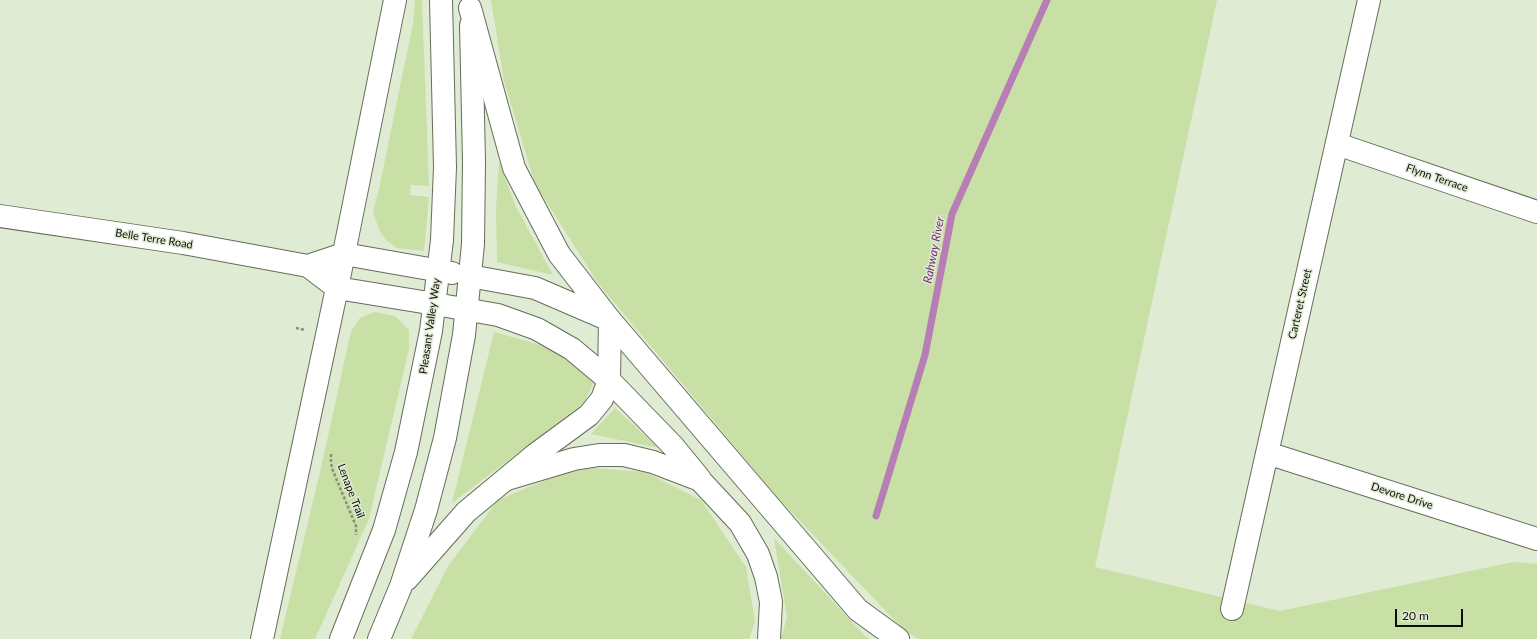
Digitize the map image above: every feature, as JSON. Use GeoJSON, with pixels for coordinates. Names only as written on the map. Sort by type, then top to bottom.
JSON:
{"type":"FeatureCollection","features":[{"type":"Feature","properties":{"kind":"main road"},"geometry":{"type":"LineString","coordinates":[[262,639],[337,288],[395,0]]}},
{"type":"Feature","properties":{"kind":"main road","name":"Pleasant Valley Way"},"geometry":{"type":"LineString","coordinates":[[341,639],[384,530],[406,452],[423,379],[435,304],[442,240],[445,167],[441,0]]}},
{"type":"Feature","properties":{"kind":"main road","name":"Carteret Street"},"geometry":{"type":"LineString","coordinates":[[1232,608],[1369,0]]}},
{"type":"Feature","properties":{"kind":"main road"},"geometry":{"type":"LineString","coordinates":[[379,639],[401,586],[426,510],[445,438],[464,335],[473,244],[474,162],[470,4]]}},
{"type":"Feature","properties":{"kind":"main road"},"geometry":{"type":"LineString","coordinates":[[470,4],[514,168],[559,254],[610,320],[858,610],[898,639]]}},
{"type":"Feature","properties":{"kind":"main road","name":"Flynn Terrace"},"geometry":{"type":"LineString","coordinates":[[1337,144],[1537,212]]}},
{"type":"Feature","properties":{"kind":"main road","name":"Belle Terre Road"},"geometry":{"type":"LineString","coordinates":[[0,216],[183,243],[308,266],[337,288],[498,315],[537,329],[572,349],[609,380],[673,446],[700,480],[740,522],[758,554],[766,577],[771,602],[769,639]]}},
{"type":"Feature","properties":{"kind":"main road","name":"Belle Terre Road"},"geometry":{"type":"LineString","coordinates":[[308,266],[344,254],[438,270],[535,288],[610,320]]}},
{"type":"Feature","properties":{"kind":"main road"},"geometry":{"type":"LineString","coordinates":[[401,586],[466,512],[507,478],[589,415],[602,399],[609,380],[610,320]]}},
{"type":"Feature","properties":{"kind":"main road","name":"Devore Drive"},"geometry":{"type":"LineString","coordinates":[[1267,453],[1537,539]]}},
{"type":"Feature","properties":{"kind":"main road"},"geometry":{"type":"LineString","coordinates":[[507,478],[574,459],[624,454],[653,462],[700,480]]}},
{"type":"Feature","properties":{"kind":"path"},"geometry":{"type":"LineString","coordinates":[[296,328],[308,330]]}},
{"type":"Feature","properties":{"kind":"path","name":"Lenape Trail"},"geometry":{"type":"LineString","coordinates":[[331,454],[333,471],[356,526],[357,537]]}},
{"type":"Feature","properties":{"kind":"green space"},"geometry":{"type":"Polygon","coordinates":[[[415,0],[422,0],[429,186],[411,185],[410,195],[429,197],[424,251],[397,248],[386,240],[379,230],[373,211],[379,189],[413,23],[415,0]]]}},
{"type":"Feature","properties":{"kind":"green space"},"geometry":{"type":"Polygon","coordinates":[[[491,0],[1217,0],[1095,567],[1280,611],[1513,562],[1537,564],[1537,639],[918,639],[904,630],[777,497],[598,283],[535,184],[504,81],[491,0]]]}},
{"type":"Feature","properties":{"kind":"green space"},"geometry":{"type":"Polygon","coordinates":[[[499,162],[516,207],[553,275],[497,262],[496,209],[499,162]]]}},
{"type":"Feature","properties":{"kind":"green space"},"geometry":{"type":"Polygon","coordinates":[[[375,312],[395,316],[409,330],[409,349],[369,519],[315,639],[280,639],[323,459],[351,331],[360,318],[375,312]]]}},
{"type":"Feature","properties":{"kind":"green space"},"geometry":{"type":"Polygon","coordinates":[[[494,332],[555,349],[594,382],[584,403],[452,503],[494,332]]]}},
{"type":"Feature","properties":{"kind":"green space"},"geometry":{"type":"Polygon","coordinates":[[[615,408],[659,448],[591,434],[615,408]]]}},
{"type":"Feature","properties":{"kind":"green space"},"geometry":{"type":"Polygon","coordinates":[[[577,467],[645,472],[701,500],[746,567],[755,621],[749,639],[411,639],[448,566],[498,500],[577,467]]]}},
{"type":"Feature","properties":{"kind":"green space"},"geometry":{"type":"Polygon","coordinates":[[[774,538],[865,636],[870,639],[781,639],[787,617],[774,538]]]}},
{"type":"Feature","properties":{"kind":"waterway","name":"Rahway River"},"geometry":{"type":"LineString","coordinates":[[876,516],[925,355],[952,214],[1047,0]]}}]}
